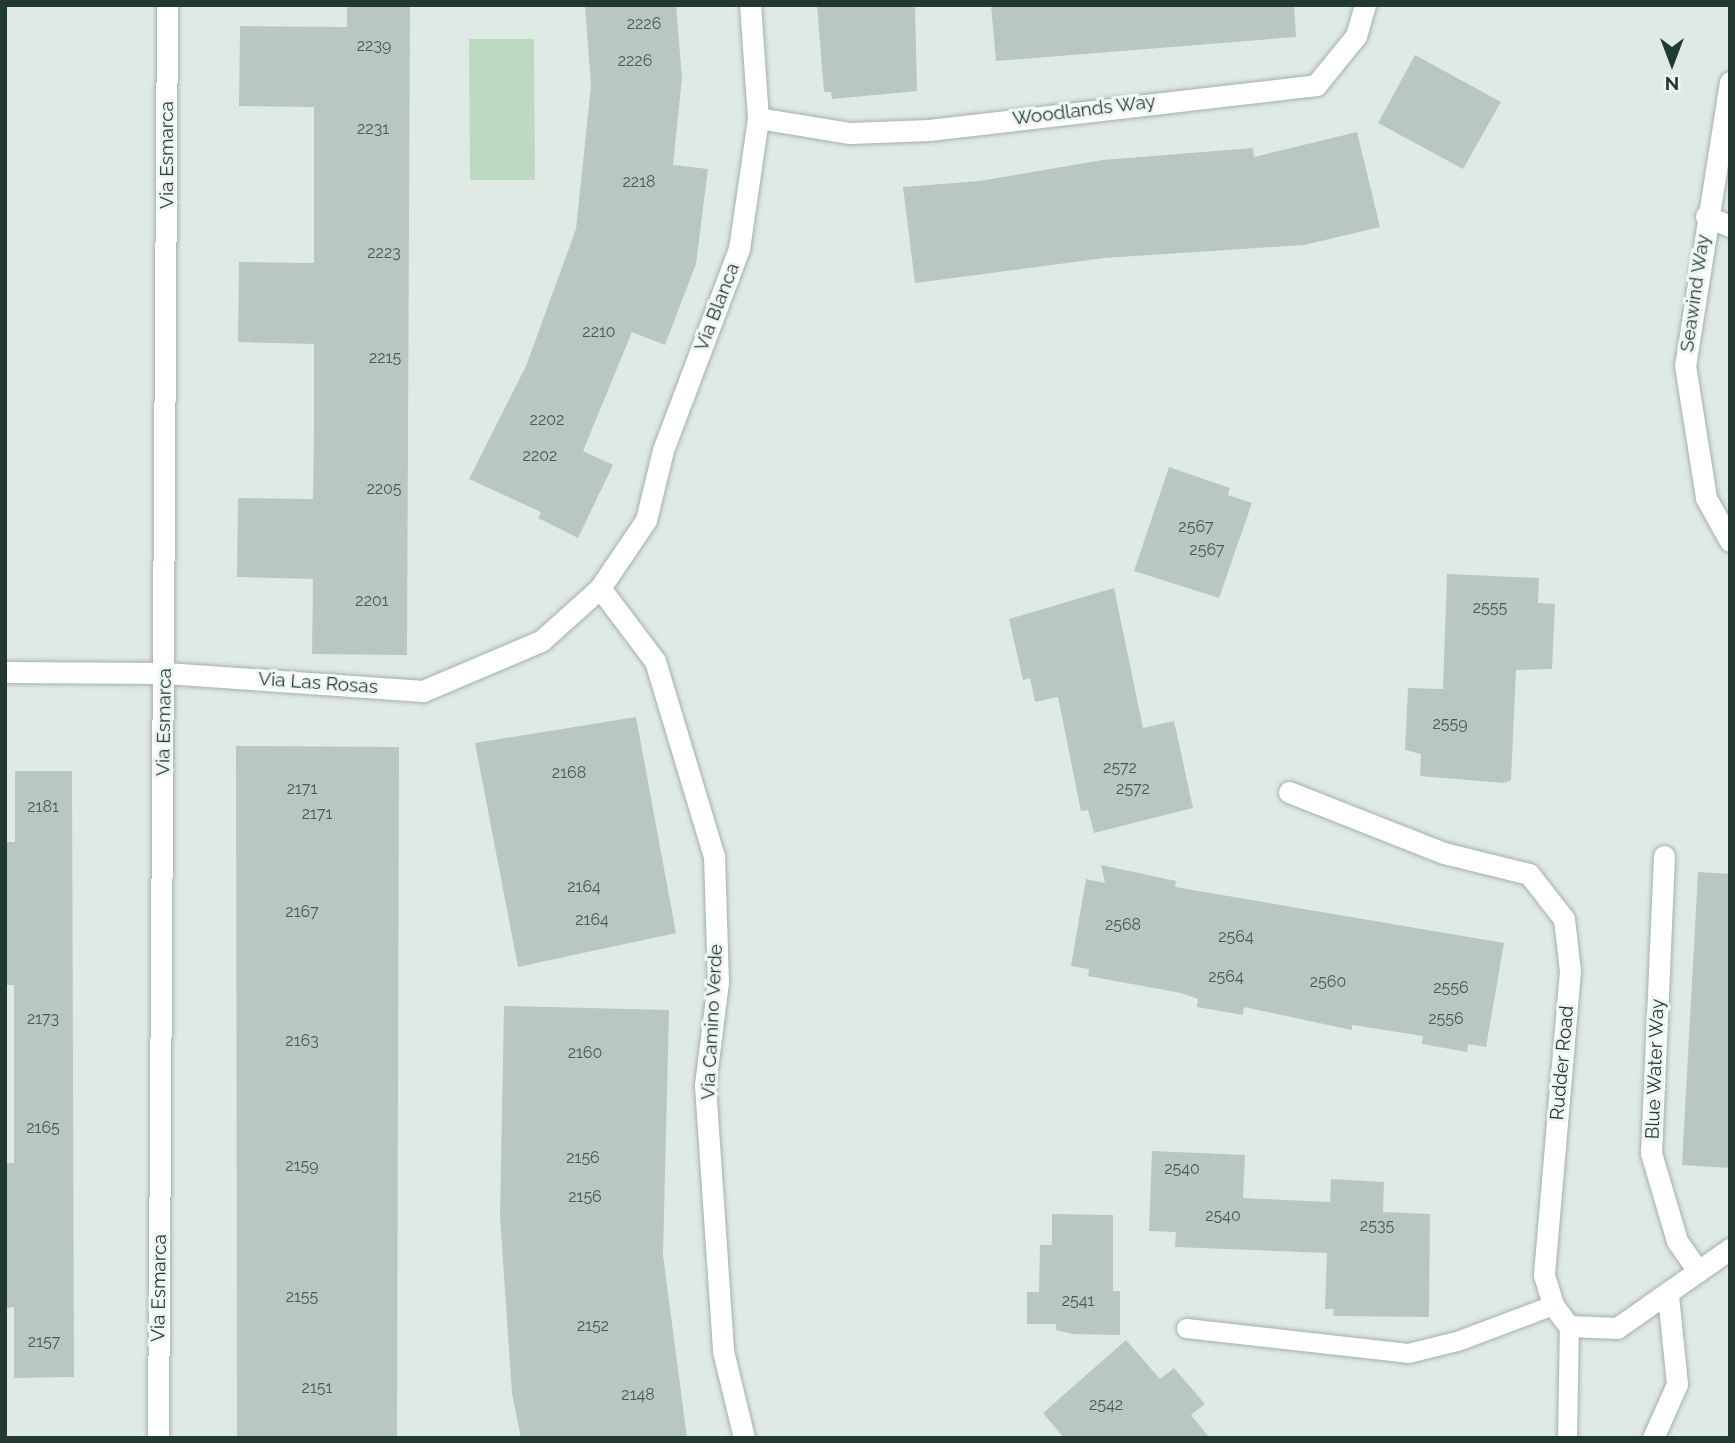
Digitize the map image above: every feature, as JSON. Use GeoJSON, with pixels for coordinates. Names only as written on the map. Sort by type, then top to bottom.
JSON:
{"type":"FeatureCollection","features":[{"type":"Feature","properties":{"kind":"street","name":"Via Esmarca"},"geometry":{"type":"LineString","coordinates":[[158,1438],[165,673],[167,5]]}},
{"type":"Feature","properties":{"kind":"street","name":"Via Blanca"},"geometry":{"type":"LineString","coordinates":[[600,588],[646,520],[663,450],[739,249],[758,118],[750,5]]}},
{"type":"Feature","properties":{"kind":"street","name":"Woodlands Way"},"geometry":{"type":"LineString","coordinates":[[758,118],[850,133],[929,131],[1316,85],[1356,36],[1365,5]]}},
{"type":"Feature","properties":{"kind":"street","name":"Seawind Way"},"geometry":{"type":"LineString","coordinates":[[1730,82],[1706,216],[1685,365],[1706,498],[1730,541]]}},
{"type":"Feature","properties":{"kind":"street"},"geometry":{"type":"LineString","coordinates":[[1706,216],[1730,226]]}},
{"type":"Feature","properties":{"kind":"street","name":"Via Las Rosas"},"geometry":{"type":"LineString","coordinates":[[5,672],[165,673],[423,691],[541,640],[600,588]]}},
{"type":"Feature","properties":{"kind":"street","name":"Via Camino Verde"},"geometry":{"type":"LineString","coordinates":[[600,588],[655,661],[714,856],[718,982],[705,1085],[723,1351],[744,1438]]}},
{"type":"Feature","properties":{"kind":"street","name":"Rudder Road"},"geometry":{"type":"LineString","coordinates":[[1289,792],[1444,853],[1529,873],[1564,919],[1570,971],[1544,1275],[1553,1305],[1569,1326]]}},
{"type":"Feature","properties":{"kind":"street","name":"Blue Water Way"},"geometry":{"type":"LineString","coordinates":[[1664,856],[1651,1153],[1676,1241],[1698,1271]]}},
{"type":"Feature","properties":{"kind":"street"},"geometry":{"type":"LineString","coordinates":[[1569,1326],[1617,1328],[1668,1296],[1730,1249]]}},
{"type":"Feature","properties":{"kind":"street"},"geometry":{"type":"LineString","coordinates":[[1653,1438],[1676,1384],[1668,1296]]}},
{"type":"Feature","properties":{"kind":"lane"},"geometry":{"type":"LineString","coordinates":[[1186,1328],[1408,1353],[1457,1341],[1553,1305]]}},
{"type":"Feature","properties":{"kind":"lane"},"geometry":{"type":"LineString","coordinates":[[1567,1438],[1569,1326]]}},
{"type":"Feature","properties":{"kind":"green space"},"geometry":{"type":"Polygon","coordinates":[[[469,39],[534,39],[535,180],[470,180],[469,39]]]}},
{"type":"Feature","properties":{"kind":"building"},"geometry":{"type":"Polygon","coordinates":[[[347,5],[410,5],[407,655],[312,654],[313,579],[237,577],[238,498],[313,499],[314,428],[314,344],[238,342],[239,262],[314,263],[314,107],[239,106],[240,26],[347,27],[347,5]]]}},
{"type":"Feature","properties":{"kind":"building"},"geometry":{"type":"Polygon","coordinates":[[[585,5],[676,5],[682,78],[673,165],[708,169],[696,264],[665,345],[632,332],[583,451],[613,465],[578,538],[538,518],[541,512],[469,479],[526,366],[576,229],[591,86],[585,5]]]}},
{"type":"Feature","properties":{"kind":"building"},"geometry":{"type":"Polygon","coordinates":[[[817,5],[915,5],[917,91],[832,99],[831,92],[824,92],[817,5]]]}},
{"type":"Feature","properties":{"kind":"building"},"geometry":{"type":"Polygon","coordinates":[[[991,5],[1294,5],[1296,37],[996,61],[991,5]]]}},
{"type":"Feature","properties":{"kind":"building"},"geometry":{"type":"Polygon","coordinates":[[[1415,55],[1501,102],[1463,169],[1378,123],[1415,55]]]}},
{"type":"Feature","properties":{"kind":"building"},"geometry":{"type":"Polygon","coordinates":[[[1357,132],[1380,227],[1304,245],[1104,258],[915,283],[903,187],[980,181],[1103,160],[1253,148],[1254,157],[1357,132]]]}},
{"type":"Feature","properties":{"kind":"building"},"geometry":{"type":"Polygon","coordinates":[[[1169,467],[1230,488],[1228,495],[1252,503],[1219,598],[1134,571],[1169,467]]]}},
{"type":"Feature","properties":{"kind":"building"},"geometry":{"type":"Polygon","coordinates":[[[1447,574],[1539,578],[1538,603],[1555,604],[1552,669],[1516,670],[1511,780],[1504,783],[1420,776],[1421,754],[1405,750],[1408,688],[1443,689],[1447,574]]]}},
{"type":"Feature","properties":{"kind":"building"},"geometry":{"type":"Polygon","coordinates":[[[1114,588],[1143,728],[1174,721],[1193,808],[1094,833],[1088,810],[1081,811],[1058,697],[1035,702],[1030,678],[1023,680],[1009,619],[1114,588]]]}},
{"type":"Feature","properties":{"kind":"building"},"geometry":{"type":"Polygon","coordinates":[[[636,717],[676,933],[518,967],[475,743],[636,717]]]}},
{"type":"Feature","properties":{"kind":"building"},"geometry":{"type":"Polygon","coordinates":[[[236,746],[399,747],[397,1438],[237,1438],[236,746]]]}},
{"type":"Feature","properties":{"kind":"building"},"geometry":{"type":"Polygon","coordinates":[[[15,771],[72,771],[74,1377],[14,1378],[14,1307],[5,1308],[5,1163],[14,1163],[14,985],[5,985],[5,842],[15,842],[15,771]]]}},
{"type":"Feature","properties":{"kind":"building"},"geometry":{"type":"Polygon","coordinates":[[[1101,865],[1176,881],[1175,887],[1504,943],[1486,1047],[1468,1044],[1467,1052],[1422,1044],[1423,1036],[1352,1025],[1352,1030],[1244,1007],[1243,1015],[1197,1007],[1198,999],[1181,993],[1088,976],[1089,969],[1071,966],[1086,879],[1105,883],[1101,865]]]}},
{"type":"Feature","properties":{"kind":"building"},"geometry":{"type":"Polygon","coordinates":[[[1698,872],[1730,874],[1730,1168],[1682,1165],[1698,872]]]}},
{"type":"Feature","properties":{"kind":"building"},"geometry":{"type":"Polygon","coordinates":[[[504,1006],[669,1010],[663,1255],[687,1438],[521,1438],[512,1393],[500,1217],[504,1006]]]}},
{"type":"Feature","properties":{"kind":"building"},"geometry":{"type":"Polygon","coordinates":[[[1152,1151],[1245,1155],[1243,1198],[1330,1202],[1331,1179],[1384,1182],[1383,1212],[1430,1214],[1429,1317],[1333,1316],[1334,1309],[1325,1309],[1327,1253],[1175,1247],[1176,1232],[1149,1231],[1152,1151]]]}},
{"type":"Feature","properties":{"kind":"building"},"geometry":{"type":"Polygon","coordinates":[[[1052,1214],[1113,1215],[1113,1291],[1120,1291],[1120,1335],[1073,1334],[1056,1330],[1056,1324],[1027,1324],[1027,1292],[1039,1292],[1040,1245],[1052,1245],[1052,1214]]]}},
{"type":"Feature","properties":{"kind":"building"},"geometry":{"type":"Polygon","coordinates":[[[1126,1340],[1160,1379],[1174,1368],[1205,1404],[1191,1415],[1210,1438],[1064,1438],[1043,1413],[1126,1340]]]}}]}
